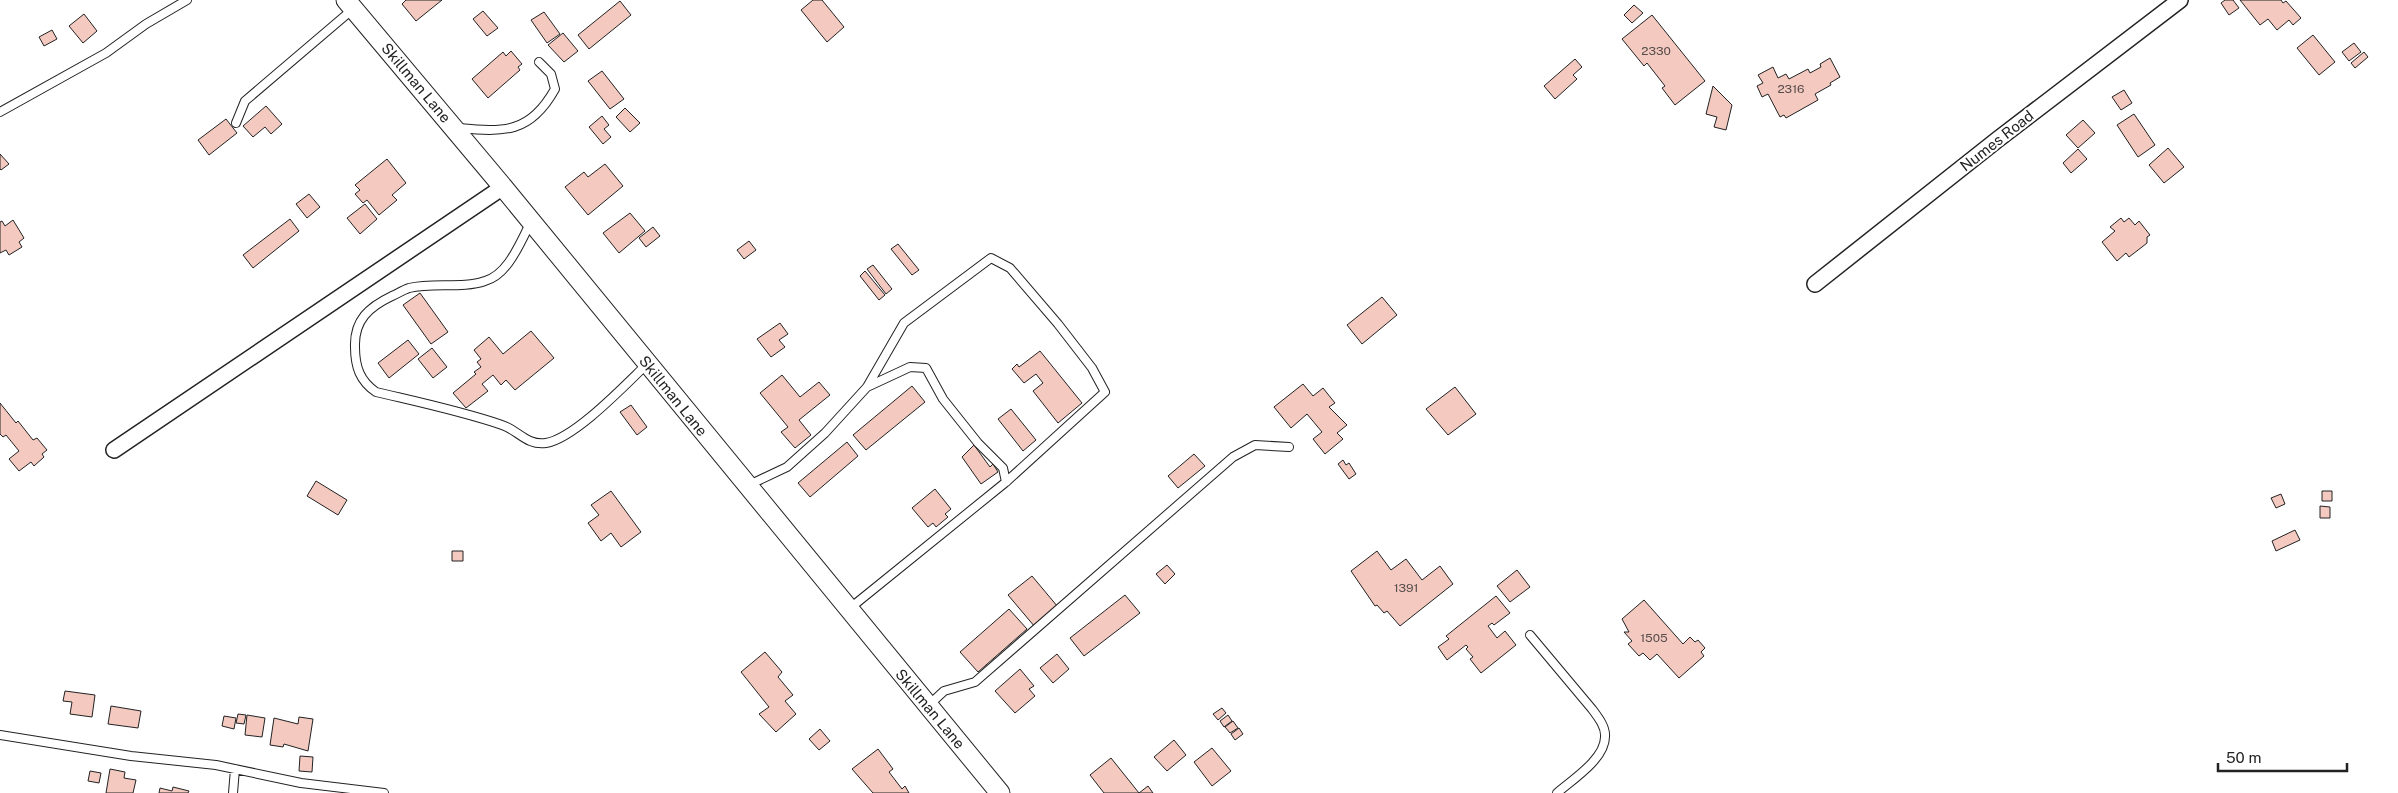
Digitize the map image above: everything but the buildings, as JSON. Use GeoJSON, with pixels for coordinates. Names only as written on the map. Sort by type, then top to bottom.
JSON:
{"type":"FeatureCollection","features":[{"type":"Feature","properties":{"kind":"street","name":"Numes Road"},"geometry":{"type":"LineString","coordinates":[[1815,284],[2180,0]]}},
{"type":"Feature","properties":{"kind":"street","name":"Skillman Lane"},"geometry":{"type":"LineString","coordinates":[[349,5],[503,187],[1000,793]]}},
{"type":"Feature","properties":{"kind":"street"},"geometry":{"type":"LineString","coordinates":[[114,450],[503,187]]}},
{"type":"Feature","properties":{"kind":"lane"},"geometry":{"type":"LineString","coordinates":[[0,112],[106,53],[146,24],[187,0]]}},
{"type":"Feature","properties":{"kind":"lane"},"geometry":{"type":"LineString","coordinates":[[236,123],[245,101],[349,5]]}},
{"type":"Feature","properties":{"kind":"lane"},"geometry":{"type":"LineString","coordinates":[[453,127],[495,131],[519,127],[546,106],[555,89],[551,74],[539,62]]}},
{"type":"Feature","properties":{"kind":"lane"},"geometry":{"type":"LineString","coordinates":[[531,221],[508,262],[498,274],[485,282],[409,288],[377,304],[366,312],[357,325],[354,339],[355,365],[365,384],[376,392],[504,426],[530,442],[546,443],[564,437],[597,411],[647,364]]}},
{"type":"Feature","properties":{"kind":"lane"},"geometry":{"type":"LineString","coordinates":[[747,486],[787,467],[825,432],[867,388],[904,323],[991,258],[1010,268],[1092,368],[1106,392],[1006,482],[849,609]]}},
{"type":"Feature","properties":{"kind":"lane"},"geometry":{"type":"LineString","coordinates":[[867,388],[910,367],[926,368],[947,404],[978,443],[1003,468],[1006,482]]}},
{"type":"Feature","properties":{"kind":"lane"},"geometry":{"type":"LineString","coordinates":[[928,706],[944,691],[975,682],[1233,457],[1255,445],[1289,447]]}},
{"type":"Feature","properties":{"kind":"lane"},"geometry":{"type":"LineString","coordinates":[[1530,635],[1592,708],[1601,721],[1605,736],[1603,747],[1589,766],[1557,793]]}},
{"type":"Feature","properties":{"kind":"lane"},"geometry":{"type":"LineString","coordinates":[[0,735],[130,756],[216,765],[300,783],[384,793]]}},
{"type":"Feature","properties":{"kind":"lane"},"geometry":{"type":"LineString","coordinates":[[234,793],[235,769]]}}]}
